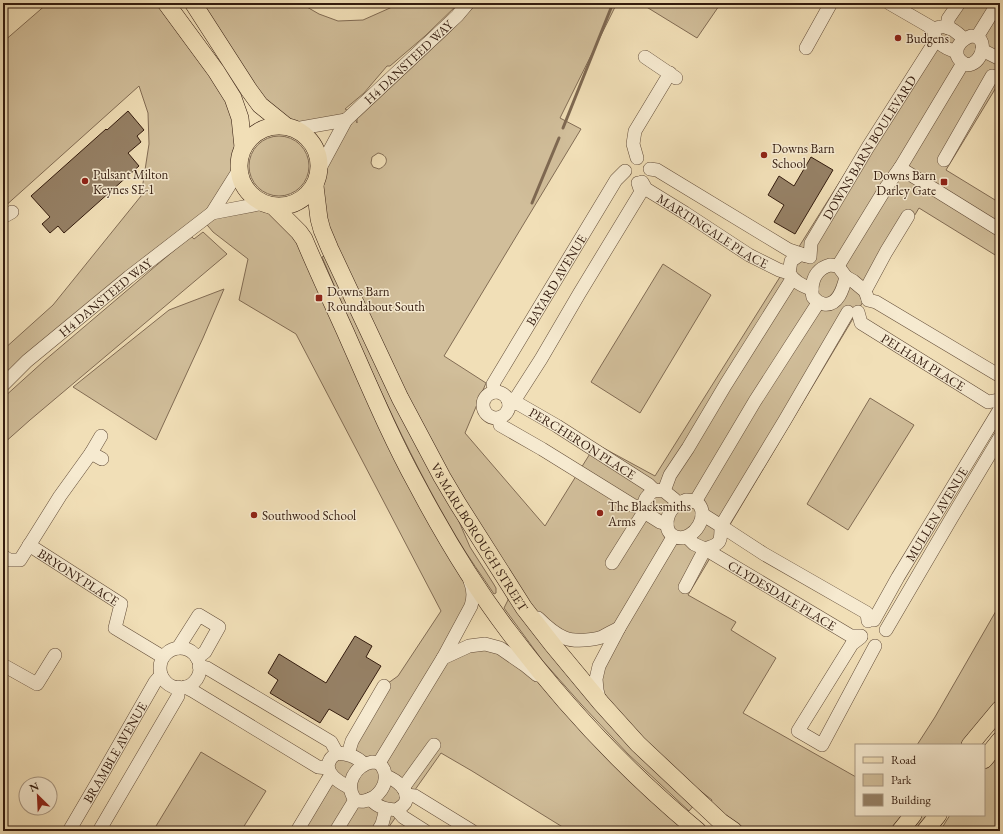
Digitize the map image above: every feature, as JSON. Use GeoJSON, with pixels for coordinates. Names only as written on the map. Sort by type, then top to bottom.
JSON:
{"type":"FeatureCollection","features":[{"type":"Feature","properties":{"kind":"main road"},"geometry":{"type":"LineString","coordinates":[[166,3],[216,71],[233,98],[240,118],[244,147]]}},
{"type":"Feature","properties":{"kind":"main road"},"geometry":{"type":"LineString","coordinates":[[193,3],[260,105],[291,128],[306,136],[314,146],[319,157],[317,178],[307,195],[297,202],[285,206],[268,205],[254,198],[247,190],[241,180],[239,162],[244,147],[251,137],[261,130],[273,126],[291,128]]}},
{"type":"Feature","properties":{"kind":"main road","name":"V8 MARLBOROUGH STREET"},"geometry":{"type":"LineString","coordinates":[[317,178],[319,219],[330,249],[400,398],[458,504],[529,612],[559,642],[601,703],[638,744],[728,826]]}},
{"type":"Feature","properties":{"kind":"main road","name":"V8 MARLBOROUGH STREET"},"geometry":{"type":"LineString","coordinates":[[268,205],[299,232],[304,239],[378,407],[416,484],[466,570],[529,664],[561,696],[602,742],[652,791],[692,826]]}},
{"type":"Feature","properties":{"kind":"main road"},"geometry":{"type":"LineString","coordinates":[[971,744],[1000,708]]}},
{"type":"Feature","properties":{"kind":"main road"},"geometry":{"type":"LineString","coordinates":[[985,759],[1000,740]]}},
{"type":"Feature","properties":{"kind":"main road"},"geometry":{"type":"LineString","coordinates":[[900,831],[913,816]]}},
{"type":"Feature","properties":{"kind":"main road"},"geometry":{"type":"LineString","coordinates":[[925,831],[937,816]]}},
{"type":"Feature","properties":{"kind":"street","name":"H4 DANSTEED WAY"},"geometry":{"type":"LineString","coordinates":[[317,178],[349,116],[424,48],[457,16],[468,3]]}},
{"type":"Feature","properties":{"kind":"street"},"geometry":{"type":"LineString","coordinates":[[806,48],[831,3]]}},
{"type":"Feature","properties":{"kind":"street"},"geometry":{"type":"LineString","coordinates":[[889,3],[935,35],[942,46],[996,76],[944,160]]}},
{"type":"Feature","properties":{"kind":"street"},"geometry":{"type":"LineString","coordinates":[[948,28],[948,19],[958,3]]}},
{"type":"Feature","properties":{"kind":"street"},"geometry":{"type":"LineString","coordinates":[[977,37],[998,3]]}},
{"type":"Feature","properties":{"kind":"street"},"geometry":{"type":"LineString","coordinates":[[935,35],[941,26],[959,33],[964,39]]}},
{"type":"Feature","properties":{"kind":"street","name":"DOWNS BARN BOULEVARD"},"geometry":{"type":"LineString","coordinates":[[805,256],[811,243],[935,35]]}},
{"type":"Feature","properties":{"kind":"street"},"geometry":{"type":"LineString","coordinates":[[971,36],[977,37],[981,42],[982,50],[980,57],[965,59],[958,44],[971,36]]}},
{"type":"Feature","properties":{"kind":"street"},"geometry":{"type":"LineString","coordinates":[[982,50],[1000,59]]}},
{"type":"Feature","properties":{"kind":"street"},"geometry":{"type":"LineString","coordinates":[[637,158],[633,144],[635,131],[674,76],[645,56]]}},
{"type":"Feature","properties":{"kind":"street"},"geometry":{"type":"LineString","coordinates":[[838,266],[887,186],[900,168],[965,59]]}},
{"type":"Feature","properties":{"kind":"street"},"geometry":{"type":"LineString","coordinates":[[291,128],[349,116]]}},
{"type":"Feature","properties":{"kind":"street"},"geometry":{"type":"LineString","coordinates":[[637,158],[647,162],[650,169],[649,176],[646,180],[640,183],[630,180],[625,171],[626,166],[631,160],[637,158]]}},
{"type":"Feature","properties":{"kind":"street"},"geometry":{"type":"LineString","coordinates":[[900,168],[1000,230]]}},
{"type":"Feature","properties":{"kind":"street","name":"MARTINGALE PLACE"},"geometry":{"type":"LineString","coordinates":[[650,169],[657,170],[789,250],[819,262],[824,267]]}},
{"type":"Feature","properties":{"kind":"street","name":"H4 DANSTEED WAY"},"geometry":{"type":"LineString","coordinates":[[3,385],[27,361],[129,277],[210,214],[239,170]]}},
{"type":"Feature","properties":{"kind":"street","name":"BAYARD AVENUE"},"geometry":{"type":"LineString","coordinates":[[495,392],[493,384],[616,180],[625,171]]}},
{"type":"Feature","properties":{"kind":"street","name":"MARTINGALE PLACE"},"geometry":{"type":"LineString","coordinates":[[640,183],[646,189],[748,255],[780,270],[804,286],[812,289]]}},
{"type":"Feature","properties":{"kind":"street","name":"BAYARD AVENUE"},"geometry":{"type":"LineString","coordinates":[[509,402],[516,398],[541,359],[618,231],[641,192],[640,183]]}},
{"type":"Feature","properties":{"kind":"street","name":"H4 DANSTEED WAY"},"geometry":{"type":"LineString","coordinates":[[210,214],[268,205]]}},
{"type":"Feature","properties":{"kind":"street"},"geometry":{"type":"LineString","coordinates":[[685,587],[705,549],[716,546],[721,538],[721,526],[853,312],[866,307],[867,295],[886,252],[908,216]]}},
{"type":"Feature","properties":{"kind":"street"},"geometry":{"type":"LineString","coordinates":[[612,563],[643,510],[646,497],[659,491],[688,448],[791,276],[791,261],[805,256]]}},
{"type":"Feature","properties":{"kind":"street"},"geometry":{"type":"LineString","coordinates":[[830,265],[838,266],[846,278],[840,295],[833,302],[826,304],[818,303],[812,296],[813,281],[817,273],[824,267],[830,265]]}},
{"type":"Feature","properties":{"kind":"street","name":"PELHAM PLACE"},"geometry":{"type":"LineString","coordinates":[[846,278],[853,281],[876,302],[1000,376]]}},
{"type":"Feature","properties":{"kind":"street"},"geometry":{"type":"LineString","coordinates":[[833,302],[839,307],[853,312]]}},
{"type":"Feature","properties":{"kind":"street"},"geometry":{"type":"LineString","coordinates":[[695,502],[755,401],[818,303]]}},
{"type":"Feature","properties":{"kind":"street","name":"PELHAM PLACE"},"geometry":{"type":"LineString","coordinates":[[853,312],[861,323],[988,402],[1000,403]]}},
{"type":"Feature","properties":{"kind":"street"},"geometry":{"type":"LineString","coordinates":[[495,392],[504,395],[509,402],[508,411],[499,418],[490,416],[483,408],[485,398],[495,392]]}},
{"type":"Feature","properties":{"kind":"street","name":"PERCHERON PLACE"},"geometry":{"type":"LineString","coordinates":[[509,402],[517,403],[556,426],[649,485],[674,498],[679,504]]}},
{"type":"Feature","properties":{"kind":"street","name":"MULLEN AVENUE"},"geometry":{"type":"LineString","coordinates":[[871,620],[898,577],[1000,403]]}},
{"type":"Feature","properties":{"kind":"street","name":"PERCHERON PLACE"},"geometry":{"type":"LineString","coordinates":[[499,418],[500,425],[643,510]]}},
{"type":"Feature","properties":{"kind":"street","name":"BRYONY PLACE"},"geometry":{"type":"LineString","coordinates":[[3,556],[9,560],[20,560],[60,496],[96,456],[101,436]]}},
{"type":"Feature","properties":{"kind":"street","name":"MULLEN AVENUE"},"geometry":{"type":"LineString","coordinates":[[886,630],[1000,438]]}},
{"type":"Feature","properties":{"kind":"street"},"geometry":{"type":"LineString","coordinates":[[686,500],[695,502],[700,506],[702,514],[700,523],[696,530],[687,537],[679,538],[673,537],[669,532],[667,524],[669,515],[673,508],[679,504],[686,500]]}},
{"type":"Feature","properties":{"kind":"street"},"geometry":{"type":"LineString","coordinates":[[643,510],[660,522],[667,524]]}},
{"type":"Feature","properties":{"kind":"street"},"geometry":{"type":"LineString","coordinates":[[702,514],[721,526]]}},
{"type":"Feature","properties":{"kind":"street","name":"CLYDESDALE PLACE"},"geometry":{"type":"LineString","coordinates":[[721,526],[764,554],[867,613],[871,620]]}},
{"type":"Feature","properties":{"kind":"street"},"geometry":{"type":"LineString","coordinates":[[601,703],[597,690],[596,679],[598,666],[673,537]]}},
{"type":"Feature","properties":{"kind":"street","name":"CLYDESDALE PLACE"},"geometry":{"type":"LineString","coordinates":[[687,537],[694,544],[705,549],[851,636],[861,636]]}},
{"type":"Feature","properties":{"kind":"street","name":"BRYONY PLACE"},"geometry":{"type":"LineString","coordinates":[[29,546],[121,604],[115,628],[163,657]]}},
{"type":"Feature","properties":{"kind":"street"},"geometry":{"type":"LineString","coordinates":[[379,763],[443,658],[471,606],[473,588],[466,570]]}},
{"type":"Feature","properties":{"kind":"street"},"geometry":{"type":"LineString","coordinates":[[178,648],[199,615],[219,627],[198,662]]}},
{"type":"Feature","properties":{"kind":"street"},"geometry":{"type":"LineString","coordinates":[[871,620],[878,621],[883,624],[886,630],[884,640],[881,644],[875,646],[867,645],[861,636],[861,629],[863,625],[871,620]]}},
{"type":"Feature","properties":{"kind":"street"},"geometry":{"type":"LineString","coordinates":[[559,642],[601,637],[619,628]]}},
{"type":"Feature","properties":{"kind":"street"},"geometry":{"type":"LineString","coordinates":[[861,636],[852,644],[798,731],[822,745],[875,646]]}},
{"type":"Feature","properties":{"kind":"street"},"geometry":{"type":"LineString","coordinates":[[443,658],[469,646],[485,644],[500,648],[529,664]]}},
{"type":"Feature","properties":{"kind":"street"},"geometry":{"type":"LineString","coordinates":[[181,687],[191,684],[199,673],[198,662],[193,653],[189,650],[178,648],[167,652],[160,663],[161,675],[168,684],[193,691],[318,767],[330,772],[353,794],[363,802],[370,800],[378,794],[384,785],[386,776],[384,768],[379,763],[372,762],[364,764],[356,771],[352,780],[353,794],[336,831]]}},
{"type":"Feature","properties":{"kind":"street"},"geometry":{"type":"LineString","coordinates":[[3,665],[38,684],[55,655]]}},
{"type":"Feature","properties":{"kind":"street"},"geometry":{"type":"LineString","coordinates":[[198,662],[331,742],[342,753],[359,759],[364,764]]}},
{"type":"Feature","properties":{"kind":"street","name":"BRAMBLE AVENUE"},"geometry":{"type":"LineString","coordinates":[[69,831],[155,682],[161,675]]}},
{"type":"Feature","properties":{"kind":"street"},"geometry":{"type":"LineString","coordinates":[[297,831],[327,781],[330,772],[329,760],[342,753],[352,741],[384,686]]}},
{"type":"Feature","properties":{"kind":"street","name":"BRAMBLE AVENUE"},"geometry":{"type":"LineString","coordinates":[[99,831],[178,696],[181,687]]}},
{"type":"Feature","properties":{"kind":"street"},"geometry":{"type":"LineString","coordinates":[[378,831],[392,810],[404,803],[405,791],[434,745]]}},
{"type":"Feature","properties":{"kind":"street"},"geometry":{"type":"LineString","coordinates":[[386,776],[394,779],[405,791],[472,831]]}},
{"type":"Feature","properties":{"kind":"street"},"geometry":{"type":"LineString","coordinates":[[370,800],[376,805],[392,810],[425,831]]}},
{"type":"Feature","properties":{"kind":"green space"},"geometry":{"type":"Polygon","coordinates":[[[48,3],[166,3],[216,71],[243,149],[239,162],[239,170],[212,212],[264,203],[299,232],[473,588],[443,657],[469,646],[515,658],[702,831],[569,831],[441,753],[386,831],[298,831],[327,778],[331,742],[348,754],[384,686],[398,676],[441,611],[296,334],[239,300],[248,259],[213,232],[203,220],[3,386],[3,350],[53,305],[141,196],[149,144],[148,113],[139,86],[3,208],[3,42],[48,3]]]}},
{"type":"Feature","properties":{"kind":"green space"},"geometry":{"type":"Polygon","coordinates":[[[193,3],[300,3],[319,14],[338,21],[363,20],[398,3],[459,3],[425,36],[390,66],[387,66],[364,93],[345,109],[353,113],[357,123],[357,119],[451,31],[477,3],[617,3],[560,118],[581,129],[444,356],[486,383],[465,433],[545,526],[596,444],[655,476],[952,3],[1000,3],[1000,81],[946,170],[1000,203],[1000,258],[919,208],[688,595],[736,622],[731,630],[776,658],[743,713],[855,776],[855,816],[912,816],[900,831],[739,831],[708,808],[712,800],[638,744],[597,690],[618,629],[578,640],[524,608],[458,504],[330,249],[318,178],[319,170],[346,120],[286,126],[193,3]],[[378,153],[372,157],[371,163],[373,167],[379,169],[385,165],[386,158],[378,153]]]}},
{"type":"Feature","properties":{"kind":"green space"},"geometry":{"type":"Polygon","coordinates":[[[640,3],[721,3],[697,38],[640,3]]]}},
{"type":"Feature","properties":{"kind":"green space"},"geometry":{"type":"Polygon","coordinates":[[[273,136],[285,136],[296,141],[304,149],[309,160],[307,178],[296,191],[285,196],[273,196],[262,191],[254,183],[249,172],[249,160],[254,149],[262,141],[273,136]]]}},
{"type":"Feature","properties":{"kind":"green space"},"geometry":{"type":"Polygon","coordinates":[[[203,232],[227,254],[3,444],[3,398],[44,361],[191,236],[194,239],[203,232]]]}},
{"type":"Feature","properties":{"kind":"green space"},"geometry":{"type":"Polygon","coordinates":[[[329,254],[454,510],[470,547],[496,588],[496,593],[494,594],[457,538],[419,470],[385,400],[322,257],[329,254]]]}},
{"type":"Feature","properties":{"kind":"green space"},"geometry":{"type":"Polygon","coordinates":[[[663,264],[711,295],[640,413],[591,382],[663,264]]]}},
{"type":"Feature","properties":{"kind":"green space"},"geometry":{"type":"Polygon","coordinates":[[[224,289],[156,440],[73,387],[169,310],[224,289]]]}},
{"type":"Feature","properties":{"kind":"green space"},"geometry":{"type":"Polygon","coordinates":[[[870,398],[914,425],[848,530],[807,504],[870,398]]]}},
{"type":"Feature","properties":{"kind":"green space"},"geometry":{"type":"Polygon","coordinates":[[[508,596],[696,803],[689,811],[628,754],[542,660],[504,608],[508,600],[508,596]]]}},
{"type":"Feature","properties":{"kind":"green space"},"geometry":{"type":"Polygon","coordinates":[[[1000,604],[1000,709],[971,744],[918,744],[935,717],[1000,604]]]}},
{"type":"Feature","properties":{"kind":"green space"},"geometry":{"type":"Polygon","coordinates":[[[1000,747],[1000,828],[998,831],[940,831],[949,816],[985,816],[985,767],[1000,747]]]}},
{"type":"Feature","properties":{"kind":"green space"},"geometry":{"type":"Polygon","coordinates":[[[201,752],[266,791],[241,831],[153,831],[201,752]]]}},
{"type":"Feature","properties":{"kind":"green space"},"geometry":{"type":"Polygon","coordinates":[[[920,816],[927,816],[916,831],[908,831],[920,816]]]}},
{"type":"Feature","properties":{"kind":"building","name":"Pulsant Milton Keynes SE-1"},"geometry":{"type":"Polygon","coordinates":[[[128,111],[144,130],[137,136],[141,142],[128,153],[139,166],[64,233],[58,226],[50,233],[42,224],[50,217],[31,196],[128,111]]]}},
{"type":"Feature","properties":{"kind":"building"},"geometry":{"type":"Polygon","coordinates":[[[811,157],[833,170],[795,234],[774,222],[784,205],[768,195],[779,176],[794,186],[811,157]]]}},
{"type":"Feature","properties":{"kind":"building"},"geometry":{"type":"Polygon","coordinates":[[[355,636],[372,646],[366,657],[381,666],[348,720],[329,709],[320,723],[270,693],[278,680],[268,673],[279,654],[326,683],[355,636]]]}},
{"type":"Feature","properties":{"kind":"waterway"},"geometry":{"type":"LineString","coordinates":[[563,128],[613,3]]}},
{"type":"Feature","properties":{"kind":"waterway"},"geometry":{"type":"LineString","coordinates":[[532,203],[559,138]]}},
{"type":"Feature","properties":{"kind":"place","name":"Budgens"},"geometry":{"type":"Point","coordinates":[898,38]}},
{"type":"Feature","properties":{"kind":"place","name":"Downs Barn School"},"geometry":{"type":"Point","coordinates":[764,155]}},
{"type":"Feature","properties":{"kind":"place","name":"Pulsant Milton Keynes SE-1"},"geometry":{"type":"Point","coordinates":[85,181]}},
{"type":"Feature","properties":{"kind":"place","name":"Downs Barn Darley Gate"},"geometry":{"type":"Point","coordinates":[944,182]}},
{"type":"Feature","properties":{"kind":"place","name":"Downs Barn Roundabout South"},"geometry":{"type":"Point","coordinates":[319,298]}},
{"type":"Feature","properties":{"kind":"place","name":"The Blacksmiths Arms"},"geometry":{"type":"Point","coordinates":[600,513]}},
{"type":"Feature","properties":{"kind":"place","name":"Southwood School"},"geometry":{"type":"Point","coordinates":[254,515]}}]}
